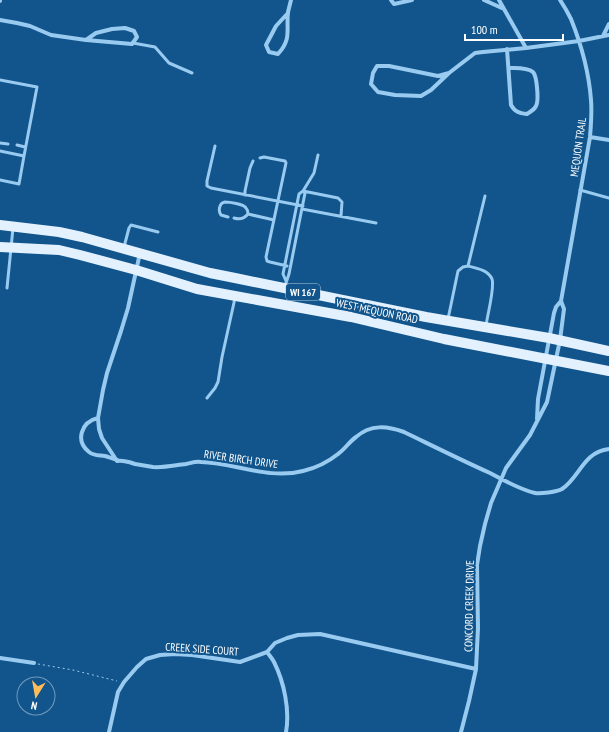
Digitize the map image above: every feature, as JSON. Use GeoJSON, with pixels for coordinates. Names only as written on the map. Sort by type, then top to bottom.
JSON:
{"type":"FeatureCollection","features":[{"type":"Feature","properties":{"kind":"main road","name":"WEST MEQUON ROAD"},"geometry":{"type":"LineString","coordinates":[[0,225],[59,232],[82,237],[210,273],[285,285],[426,316],[609,350]]}},
{"type":"Feature","properties":{"kind":"main road","name":"WEST MEQUON ROAD"},"geometry":{"type":"LineString","coordinates":[[0,246],[59,250],[136,270],[197,289],[351,317],[444,338],[609,371]]}},
{"type":"Feature","properties":{"kind":"main road"},"geometry":{"type":"LineString","coordinates":[[282,305],[285,285]]}},
{"type":"Feature","properties":{"kind":"main road"},"geometry":{"type":"LineString","coordinates":[[444,338],[448,320]]}},
{"type":"Feature","properties":{"kind":"street"},"geometry":{"type":"LineString","coordinates":[[288,13],[276,26],[266,45],[269,52],[278,54],[284,48],[288,35],[288,13],[291,0]]}},
{"type":"Feature","properties":{"kind":"street"},"geometry":{"type":"LineString","coordinates":[[391,0],[394,4],[412,0]]}},
{"type":"Feature","properties":{"kind":"street"},"geometry":{"type":"LineString","coordinates":[[484,0],[504,10]]}},
{"type":"Feature","properties":{"kind":"street"},"geometry":{"type":"LineString","coordinates":[[499,0],[526,48]]}},
{"type":"Feature","properties":{"kind":"street","name":"MEQUON TRAIL"},"geometry":{"type":"LineString","coordinates":[[560,0],[579,41],[592,100],[590,137],[561,301],[564,310],[560,340]]}},
{"type":"Feature","properties":{"kind":"street"},"geometry":{"type":"LineString","coordinates":[[0,20],[17,22],[51,35],[86,40],[132,44],[137,37],[134,31],[125,28],[112,29],[96,33],[86,40]]}},
{"type":"Feature","properties":{"kind":"street"},"geometry":{"type":"LineString","coordinates":[[603,36],[609,24]]}},
{"type":"Feature","properties":{"kind":"street"},"geometry":{"type":"LineString","coordinates":[[449,73],[438,76],[389,66],[377,66],[373,73],[371,84],[378,92],[395,95],[421,96],[431,90],[449,73],[475,53],[579,41],[609,35]]}},
{"type":"Feature","properties":{"kind":"street"},"geometry":{"type":"LineString","coordinates":[[508,49],[509,68],[511,105],[520,113],[527,114],[537,106],[538,98],[536,76],[533,72],[526,69],[509,68]]}},
{"type":"Feature","properties":{"kind":"street"},"geometry":{"type":"LineString","coordinates":[[590,137],[609,140]]}},
{"type":"Feature","properties":{"kind":"street"},"geometry":{"type":"LineString","coordinates":[[117,461],[102,438],[98,418],[107,373],[122,331],[140,254]]}},
{"type":"Feature","properties":{"kind":"street","name":"MEQUON TRAIL"},"geometry":{"type":"LineString","coordinates":[[549,338],[556,307],[561,301]]}},
{"type":"Feature","properties":{"kind":"street","name":"CONCORD CREEK DRIVE"},"geometry":{"type":"LineString","coordinates":[[537,420],[538,399],[549,338]]}},
{"type":"Feature","properties":{"kind":"street","name":"CONCORD CREEK DRIVE"},"geometry":{"type":"LineString","coordinates":[[461,732],[476,669],[478,628],[477,565],[490,503],[506,468],[530,435],[547,402],[560,340]]}},
{"type":"Feature","properties":{"kind":"street","name":"RIVER BIRCH DRIVE"},"geometry":{"type":"LineString","coordinates":[[98,418],[86,424],[82,430],[84,447],[90,453],[97,456],[104,456],[117,461],[122,460],[155,467],[199,461],[279,474],[302,472],[315,468],[340,453],[356,436],[364,431],[372,428],[394,428],[502,479],[536,493],[561,490],[593,454],[609,449]]}},
{"type":"Feature","properties":{"kind":"street","name":"CREEK SIDE COURT"},"geometry":{"type":"LineString","coordinates":[[109,732],[118,692],[124,682],[136,667],[146,659],[160,655],[192,655],[240,662],[267,652],[275,643],[287,638],[298,635],[320,634],[476,669]]}},
{"type":"Feature","properties":{"kind":"street"},"geometry":{"type":"LineString","coordinates":[[267,652],[274,661],[285,691],[287,715],[286,732]]}},
{"type":"Feature","properties":{"kind":"street"},"geometry":{"type":"LineString","coordinates":[[0,658],[34,663]]}},
{"type":"Feature","properties":{"kind":"lane"},"geometry":{"type":"LineString","coordinates":[[132,43],[155,47],[169,63],[192,73]]}},
{"type":"Feature","properties":{"kind":"lane"},"geometry":{"type":"LineString","coordinates":[[0,80],[37,88],[19,184],[0,180]]}},
{"type":"Feature","properties":{"kind":"lane"},"geometry":{"type":"LineString","coordinates":[[0,143],[8,144]]}},
{"type":"Feature","properties":{"kind":"lane"},"geometry":{"type":"LineString","coordinates":[[17,145],[25,147]]}},
{"type":"Feature","properties":{"kind":"lane"},"geometry":{"type":"LineString","coordinates":[[215,146],[207,180],[207,186],[211,188],[297,205],[302,208],[376,223]]}},
{"type":"Feature","properties":{"kind":"lane"},"geometry":{"type":"LineString","coordinates":[[0,151],[24,156]]}},
{"type":"Feature","properties":{"kind":"lane"},"geometry":{"type":"LineString","coordinates":[[285,285],[283,274],[299,194],[314,173],[318,155]]}},
{"type":"Feature","properties":{"kind":"lane"},"geometry":{"type":"LineString","coordinates":[[260,158],[264,157],[285,160],[286,163],[266,257],[270,262],[290,266]]}},
{"type":"Feature","properties":{"kind":"lane"},"geometry":{"type":"LineString","coordinates":[[245,195],[250,168],[253,161]]}},
{"type":"Feature","properties":{"kind":"lane"},"geometry":{"type":"LineString","coordinates":[[285,285],[305,193],[303,190]]}},
{"type":"Feature","properties":{"kind":"lane"},"geometry":{"type":"LineString","coordinates":[[303,190],[338,198],[342,202],[342,216]]}},
{"type":"Feature","properties":{"kind":"lane"},"geometry":{"type":"LineString","coordinates":[[580,190],[609,198]]}},
{"type":"Feature","properties":{"kind":"lane"},"geometry":{"type":"LineString","coordinates":[[468,266],[485,196]]}},
{"type":"Feature","properties":{"kind":"lane"},"geometry":{"type":"LineString","coordinates":[[228,217],[221,215],[219,212],[219,208],[226,202],[244,206],[248,214]]}},
{"type":"Feature","properties":{"kind":"lane"},"geometry":{"type":"LineString","coordinates":[[248,214],[274,220]]}},
{"type":"Feature","properties":{"kind":"lane"},"geometry":{"type":"LineString","coordinates":[[234,218],[240,220],[245,218],[248,214]]}},
{"type":"Feature","properties":{"kind":"lane"},"geometry":{"type":"LineString","coordinates":[[7,288],[13,226]]}},
{"type":"Feature","properties":{"kind":"lane"},"geometry":{"type":"LineString","coordinates":[[124,249],[129,228],[131,226],[158,232]]}},
{"type":"Feature","properties":{"kind":"lane"},"geometry":{"type":"LineString","coordinates":[[448,320],[458,271],[463,267],[468,266],[481,269],[492,279],[486,327]]}},
{"type":"Feature","properties":{"kind":"lane"},"geometry":{"type":"LineString","coordinates":[[208,398],[218,382],[235,296]]}},
{"type":"Feature","properties":{"kind":"path"},"geometry":{"type":"LineString","coordinates":[[34,663],[73,670],[124,682]]}}]}
